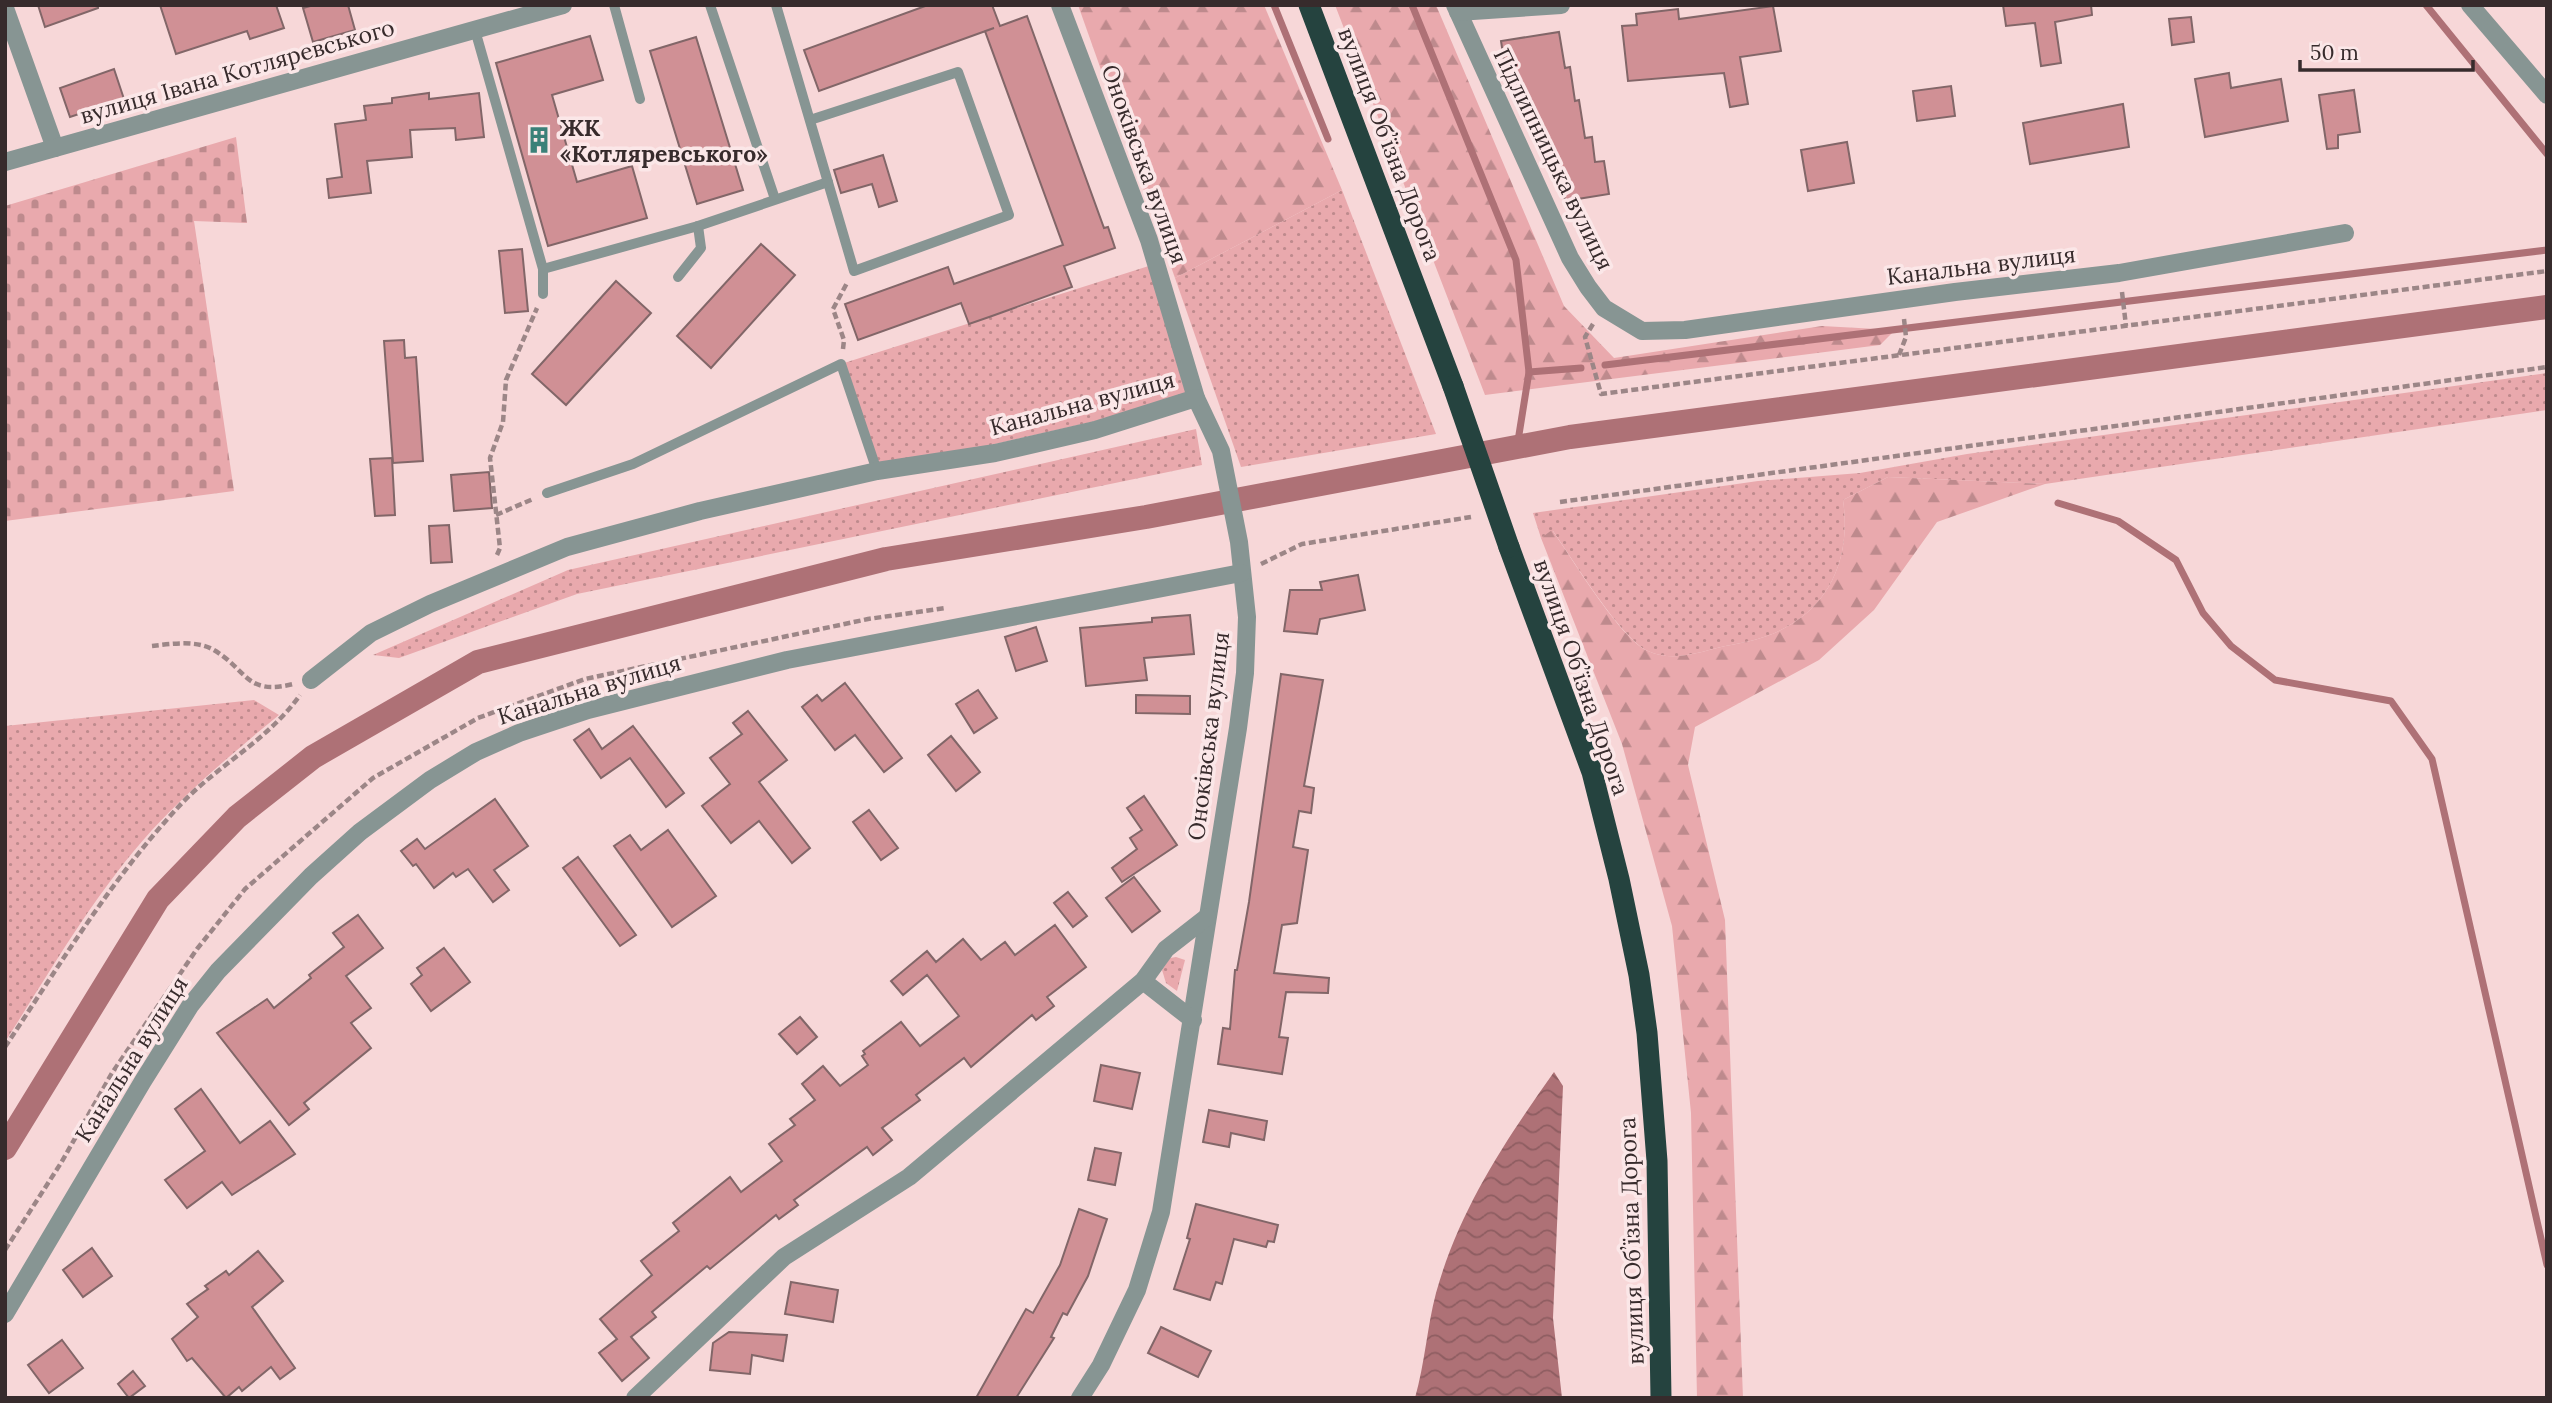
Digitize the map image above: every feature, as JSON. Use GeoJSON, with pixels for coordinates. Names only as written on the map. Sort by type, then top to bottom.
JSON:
{"type":"FeatureCollection","features":[{"type":"Feature","properties":{"kind":"highway","name":"вулиця Обʼїзна Дорога"},"geometry":{"type":"LineString","coordinates":[[1310,5],[1453,386],[1508,547],[1592,772],[1619,879],[1639,975],[1647,1033],[1657,1161],[1661,1398]]}},
{"type":"Feature","properties":{"kind":"street","name":"вулиця Івана Котляревського"},"geometry":{"type":"LineString","coordinates":[[5,162],[563,5]]}},
{"type":"Feature","properties":{"kind":"street","name":"Оноківська вулиця"},"geometry":{"type":"LineString","coordinates":[[1060,5],[1149,240],[1196,398],[1222,451],[1239,542],[1247,617],[1245,673],[1161,1212],[1152,1244],[1121,1325],[1080,1398]]}},
{"type":"Feature","properties":{"kind":"street"},"geometry":{"type":"LineString","coordinates":[[1456,8],[1560,5]]}},
{"type":"Feature","properties":{"kind":"street"},"geometry":{"type":"LineString","coordinates":[[2470,5],[2547,95]]}},
{"type":"Feature","properties":{"kind":"street"},"geometry":{"type":"LineString","coordinates":[[5,8],[55,148]]}},
{"type":"Feature","properties":{"kind":"street","name":"Підлипницька вулиця"},"geometry":{"type":"LineString","coordinates":[[1456,8],[1570,258],[1604,308],[1624,322]]}},
{"type":"Feature","properties":{"kind":"street","name":"Канальна вулиця"},"geometry":{"type":"LineString","coordinates":[[1624,322],[1642,331],[1657,333],[1685,330],[1955,292],[2119,273],[2345,233]]}},
{"type":"Feature","properties":{"kind":"street","name":"Канальна вулиця"},"geometry":{"type":"LineString","coordinates":[[311,680],[371,633],[567,547],[699,512],[877,471],[1020,447],[1095,430],[1196,398]]}},
{"type":"Feature","properties":{"kind":"street","name":"Канальна вулиця"},"geometry":{"type":"LineString","coordinates":[[5,1314],[190,1006],[218,971],[311,876],[360,832],[430,780],[476,752],[519,733],[587,710],[787,660],[1241,573]]}},
{"type":"Feature","properties":{"kind":"street"},"geometry":{"type":"LineString","coordinates":[[635,1398],[784,1258],[909,1177],[1143,981],[1166,950],[1207,917]]}},
{"type":"Feature","properties":{"kind":"street"},"geometry":{"type":"LineString","coordinates":[[1143,981],[1193,1020]]}},
{"type":"Feature","properties":{"kind":"lane"},"geometry":{"type":"LineString","coordinates":[[614,5],[640,99]]}},
{"type":"Feature","properties":{"kind":"lane"},"geometry":{"type":"LineString","coordinates":[[710,5],[775,199]]}},
{"type":"Feature","properties":{"kind":"lane"},"geometry":{"type":"LineString","coordinates":[[776,5],[854,271],[1009,215],[958,72],[810,120]]}},
{"type":"Feature","properties":{"kind":"lane"},"geometry":{"type":"LineString","coordinates":[[475,30],[543,269],[543,294]]}},
{"type":"Feature","properties":{"kind":"lane"},"geometry":{"type":"LineString","coordinates":[[543,269],[698,226],[828,181]]}},
{"type":"Feature","properties":{"kind":"lane"},"geometry":{"type":"LineString","coordinates":[[678,277],[701,248],[698,226]]}},
{"type":"Feature","properties":{"kind":"lane"},"geometry":{"type":"LineString","coordinates":[[547,493],[634,464],[841,364],[877,471]]}},
{"type":"Feature","properties":{"kind":"path"},"geometry":{"type":"LineString","coordinates":[[841,364],[844,340],[833,309],[854,271]]}},
{"type":"Feature","properties":{"kind":"path"},"geometry":{"type":"LineString","coordinates":[[1604,308],[1585,337],[1601,394],[2547,271]]}},
{"type":"Feature","properties":{"kind":"path"},"geometry":{"type":"LineString","coordinates":[[491,579],[499,548],[490,458],[503,422],[506,380],[543,294]]}},
{"type":"Feature","properties":{"kind":"path"},"geometry":{"type":"LineString","coordinates":[[2122,294],[2126,326]]}},
{"type":"Feature","properties":{"kind":"path"},"geometry":{"type":"LineString","coordinates":[[1899,355],[1906,337],[1904,322]]}},
{"type":"Feature","properties":{"kind":"path"},"geometry":{"type":"LineString","coordinates":[[1560,502],[2547,367]]}},
{"type":"Feature","properties":{"kind":"path"},"geometry":{"type":"LineString","coordinates":[[496,515],[547,493]]}},
{"type":"Feature","properties":{"kind":"path"},"geometry":{"type":"LineString","coordinates":[[1241,573],[1302,544],[1471,517]]}},
{"type":"Feature","properties":{"kind":"path"},"geometry":{"type":"LineString","coordinates":[[5,1250],[61,1163],[112,1073],[197,949],[245,890],[373,778],[478,718],[585,679],[935,607],[973,611],[983,622]]}},
{"type":"Feature","properties":{"kind":"path"},"geometry":{"type":"LineString","coordinates":[[152,646],[185,643],[210,648],[252,683],[272,689],[311,680]]}},
{"type":"Feature","properties":{"kind":"path"},"geometry":{"type":"LineString","coordinates":[[5,1047],[109,890],[184,801],[269,730],[289,710],[311,680]]}},
{"type":"Feature","properties":{"kind":"green space"},"geometry":{"type":"Polygon","coordinates":[[[1078,5],[1264,5],[1342,190],[1175,278],[1078,5]]]}},
{"type":"Feature","properties":{"kind":"green space"},"geometry":{"type":"Polygon","coordinates":[[[1335,5],[1436,5],[1564,306],[1614,358],[1822,326],[1895,330],[1880,345],[1485,395],[1335,5]]]}},
{"type":"Feature","properties":{"kind":"green space"},"geometry":{"type":"Polygon","coordinates":[[[236,137],[247,223],[194,221],[234,491],[5,521],[5,206],[236,137]]]}},
{"type":"Feature","properties":{"kind":"green space"},"geometry":{"type":"Polygon","coordinates":[[[1342,190],[1436,434],[1241,467],[1175,278],[1342,190]]]}},
{"type":"Feature","properties":{"kind":"green space"},"geometry":{"type":"Polygon","coordinates":[[[1155,264],[1196,398],[877,471],[841,364],[1155,264]]]}},
{"type":"Feature","properties":{"kind":"green space"},"geometry":{"type":"Polygon","coordinates":[[[2547,373],[2547,410],[2045,484],[1888,477],[1843,500],[1845,522],[1839,564],[1831,583],[1805,614],[1767,636],[1684,655],[1657,654],[1637,644],[1611,615],[1553,531],[1541,538],[1533,513],[1758,481],[1860,473],[1967,454],[2547,373]]]}},
{"type":"Feature","properties":{"kind":"green space"},"geometry":{"type":"Polygon","coordinates":[[[1196,429],[1202,465],[577,594],[399,658],[373,655],[568,570],[1196,429]]]}},
{"type":"Feature","properties":{"kind":"green space"},"geometry":{"type":"Polygon","coordinates":[[[1888,477],[2045,484],[1937,522],[1874,610],[1819,660],[1695,727],[1688,765],[1725,920],[1743,1398],[1697,1398],[1691,1113],[1672,926],[1622,744],[1541,538],[1552,530],[1611,615],[1637,644],[1648,651],[1666,656],[1694,654],[1767,636],[1805,614],[1831,583],[1839,564],[1845,522],[1843,500],[1888,477]]]}},
{"type":"Feature","properties":{"kind":"green space"},"geometry":{"type":"Polygon","coordinates":[[[254,700],[279,715],[167,814],[131,854],[74,933],[5,1042],[5,726],[254,700]]]}},
{"type":"Feature","properties":{"kind":"green space"},"geometry":{"type":"Polygon","coordinates":[[[1170,958],[1185,960],[1177,991],[1166,983],[1162,970],[1170,958]]]}},
{"type":"Feature","properties":{"kind":"water"},"geometry":{"type":"Polygon","coordinates":[[[1554,1072],[1563,1086],[1553,1318],[1562,1398],[1415,1398],[1436,1293],[1457,1233],[1501,1150],[1554,1072]]]}},
{"type":"Feature","properties":{"kind":"building"},"geometry":{"type":"Polygon","coordinates":[[[38,5],[98,5],[98,8],[45,27],[38,5]]]}},
{"type":"Feature","properties":{"kind":"building"},"geometry":{"type":"Polygon","coordinates":[[[160,5],[276,5],[284,28],[250,39],[247,31],[176,54],[160,5]]]}},
{"type":"Feature","properties":{"kind":"building"},"geometry":{"type":"Polygon","coordinates":[[[314,5],[348,5],[355,30],[313,42],[303,8],[314,5]]]}},
{"type":"Feature","properties":{"kind":"building"},"geometry":{"type":"Polygon","coordinates":[[[928,5],[992,5],[1000,26],[1027,16],[1104,228],[1108,227],[1115,248],[1064,266],[1072,287],[992,316],[969,324],[961,303],[858,340],[845,304],[948,267],[954,284],[1063,245],[985,31],[819,91],[804,50],[928,5]]]}},
{"type":"Feature","properties":{"kind":"building"},"geometry":{"type":"Polygon","coordinates":[[[2003,5],[2091,5],[2092,15],[2055,22],[2061,63],[2041,66],[2035,23],[2006,26],[2003,5]]]}},
{"type":"Feature","properties":{"kind":"building"},"geometry":{"type":"Polygon","coordinates":[[[1773,6],[1781,51],[1740,57],[1748,104],[1730,107],[1724,73],[1628,81],[1622,26],[1637,25],[1636,14],[1678,9],[1679,19],[1773,6]]]}},
{"type":"Feature","properties":{"kind":"building"},"geometry":{"type":"Polygon","coordinates":[[[2191,17],[2194,42],[2172,45],[2169,19],[2191,17]]]}},
{"type":"Feature","properties":{"kind":"building"},"geometry":{"type":"Polygon","coordinates":[[[1559,32],[1565,68],[1570,67],[1575,101],[1579,100],[1585,138],[1592,137],[1595,162],[1604,161],[1609,194],[1565,201],[1561,171],[1551,172],[1546,137],[1536,138],[1531,105],[1520,106],[1516,75],[1506,73],[1501,41],[1559,32]]]}},
{"type":"Feature","properties":{"kind":"building","name":"ЖК «Котляревського»"},"geometry":{"type":"Polygon","coordinates":[[[590,36],[603,80],[552,95],[577,182],[632,166],[647,218],[548,246],[496,63],[590,36]]]}},
{"type":"Feature","properties":{"kind":"building"},"geometry":{"type":"Polygon","coordinates":[[[696,37],[743,190],[697,204],[650,51],[696,37]]]}},
{"type":"Feature","properties":{"kind":"building"},"geometry":{"type":"Polygon","coordinates":[[[114,69],[124,99],[70,117],[60,88],[114,69]]]}},
{"type":"Feature","properties":{"kind":"building"},"geometry":{"type":"Polygon","coordinates":[[[2229,73],[2231,88],[2281,79],[2288,121],[2205,137],[2195,79],[2229,73]]]}},
{"type":"Feature","properties":{"kind":"building"},"geometry":{"type":"Polygon","coordinates":[[[1951,86],[1955,116],[1917,121],[1913,91],[1951,86]]]}},
{"type":"Feature","properties":{"kind":"building"},"geometry":{"type":"Polygon","coordinates":[[[2354,90],[2360,132],[2338,135],[2338,148],[2327,149],[2319,95],[2354,90]]]}},
{"type":"Feature","properties":{"kind":"building"},"geometry":{"type":"Polygon","coordinates":[[[429,93],[429,99],[479,93],[484,137],[456,140],[455,128],[410,130],[412,157],[367,161],[371,193],[329,198],[327,179],[342,177],[335,124],[366,120],[364,106],[392,103],[392,98],[429,93]]]}},
{"type":"Feature","properties":{"kind":"building"},"geometry":{"type":"Polygon","coordinates":[[[2123,104],[2129,147],[2030,164],[2023,123],[2123,104]]]}},
{"type":"Feature","properties":{"kind":"building"},"geometry":{"type":"Polygon","coordinates":[[[1847,142],[1854,183],[1808,191],[1801,150],[1847,142]]]}},
{"type":"Feature","properties":{"kind":"building"},"geometry":{"type":"Polygon","coordinates":[[[883,155],[897,201],[879,207],[872,184],[841,193],[834,170],[883,155]]]}},
{"type":"Feature","properties":{"kind":"building"},"geometry":{"type":"Polygon","coordinates":[[[761,244],[795,275],[711,368],[677,336],[761,244]]]}},
{"type":"Feature","properties":{"kind":"building"},"geometry":{"type":"Polygon","coordinates":[[[522,249],[528,311],[505,313],[499,251],[522,249]]]}},
{"type":"Feature","properties":{"kind":"building"},"geometry":{"type":"Polygon","coordinates":[[[616,281],[651,313],[566,405],[532,374],[616,281]]]}},
{"type":"Feature","properties":{"kind":"building"},"geometry":{"type":"Polygon","coordinates":[[[404,340],[405,358],[416,357],[423,461],[393,463],[384,341],[404,340]]]}},
{"type":"Feature","properties":{"kind":"building"},"geometry":{"type":"Polygon","coordinates":[[[392,458],[395,515],[375,516],[370,459],[392,458]]]}},
{"type":"Feature","properties":{"kind":"building"},"geometry":{"type":"Polygon","coordinates":[[[489,472],[492,508],[454,511],[451,475],[489,472]]]}},
{"type":"Feature","properties":{"kind":"building"},"geometry":{"type":"Polygon","coordinates":[[[449,525],[452,562],[431,563],[429,526],[449,525]]]}},
{"type":"Feature","properties":{"kind":"building"},"geometry":{"type":"Polygon","coordinates":[[[1358,575],[1365,610],[1320,619],[1317,634],[1284,631],[1290,590],[1322,590],[1320,582],[1358,575]]]}},
{"type":"Feature","properties":{"kind":"building"},"geometry":{"type":"Polygon","coordinates":[[[1190,615],[1194,654],[1144,658],[1147,680],[1086,686],[1080,628],[1152,622],[1152,618],[1190,615]]]}},
{"type":"Feature","properties":{"kind":"building"},"geometry":{"type":"Polygon","coordinates":[[[1036,627],[1047,661],[1016,671],[1005,637],[1036,627]]]}},
{"type":"Feature","properties":{"kind":"building"},"geometry":{"type":"Polygon","coordinates":[[[1281,674],[1323,680],[1304,786],[1314,788],[1311,813],[1299,811],[1293,847],[1308,850],[1297,923],[1282,925],[1274,973],[1329,978],[1328,993],[1286,992],[1279,1037],[1288,1038],[1282,1074],[1218,1064],[1223,1028],[1230,1029],[1235,970],[1249,902],[1281,674]]]}},
{"type":"Feature","properties":{"kind":"building"},"geometry":{"type":"Polygon","coordinates":[[[845,683],[902,758],[884,772],[855,735],[835,750],[802,707],[817,695],[822,701],[845,683]]]}},
{"type":"Feature","properties":{"kind":"building"},"geometry":{"type":"Polygon","coordinates":[[[978,690],[997,718],[974,733],[956,704],[978,690]]]}},
{"type":"Feature","properties":{"kind":"building"},"geometry":{"type":"Polygon","coordinates":[[[1136,695],[1190,696],[1190,714],[1136,713],[1136,695]]]}},
{"type":"Feature","properties":{"kind":"building"},"geometry":{"type":"Polygon","coordinates":[[[748,711],[787,760],[759,782],[810,848],[792,863],[759,821],[731,843],[702,806],[730,784],[710,758],[742,734],[733,723],[748,711]]]}},
{"type":"Feature","properties":{"kind":"building"},"geometry":{"type":"Polygon","coordinates":[[[633,726],[684,793],[666,807],[630,758],[601,778],[574,740],[589,729],[602,749],[633,726]]]}},
{"type":"Feature","properties":{"kind":"building"},"geometry":{"type":"Polygon","coordinates":[[[951,736],[980,772],[956,791],[928,755],[951,736]]]}},
{"type":"Feature","properties":{"kind":"building"},"geometry":{"type":"Polygon","coordinates":[[[1144,796],[1177,845],[1122,882],[1112,868],[1137,849],[1130,838],[1142,830],[1127,808],[1144,796]]]}},
{"type":"Feature","properties":{"kind":"building"},"geometry":{"type":"Polygon","coordinates":[[[495,799],[528,846],[494,870],[509,890],[493,902],[468,869],[456,877],[453,873],[434,888],[416,864],[413,866],[401,851],[417,839],[425,849],[495,799]]]}},
{"type":"Feature","properties":{"kind":"building"},"geometry":{"type":"Polygon","coordinates":[[[869,810],[898,848],[881,860],[853,822],[869,810]]]}},
{"type":"Feature","properties":{"kind":"building"},"geometry":{"type":"Polygon","coordinates":[[[668,830],[716,896],[672,927],[614,846],[630,835],[641,850],[668,830]]]}},
{"type":"Feature","properties":{"kind":"building"},"geometry":{"type":"Polygon","coordinates":[[[578,857],[636,935],[620,946],[563,868],[578,857]]]}},
{"type":"Feature","properties":{"kind":"building"},"geometry":{"type":"Polygon","coordinates":[[[1134,877],[1160,911],[1132,932],[1106,898],[1134,877]]]}},
{"type":"Feature","properties":{"kind":"building"},"geometry":{"type":"Polygon","coordinates":[[[1068,892],[1087,916],[1073,927],[1054,903],[1068,892]]]}},
{"type":"Feature","properties":{"kind":"building"},"geometry":{"type":"Polygon","coordinates":[[[358,915],[383,948],[346,976],[371,1008],[351,1023],[371,1048],[304,1103],[309,1109],[289,1125],[217,1033],[267,999],[274,1008],[311,978],[309,975],[344,947],[333,933],[358,915]]]}},
{"type":"Feature","properties":{"kind":"building"},"geometry":{"type":"Polygon","coordinates":[[[1055,925],[1086,967],[1047,997],[1054,1006],[1036,1020],[1032,1015],[971,1067],[964,1058],[916,1095],[920,1100],[882,1128],[892,1140],[873,1155],[867,1147],[794,1200],[798,1205],[779,1219],[776,1215],[710,1269],[707,1266],[652,1312],[656,1317],[631,1337],[649,1358],[622,1381],[599,1353],[617,1339],[600,1319],[652,1275],[641,1261],[679,1231],[673,1223],[730,1177],[741,1192],[782,1161],[769,1144],[795,1125],[790,1119],[815,1100],[802,1084],[823,1066],[840,1086],[868,1065],[862,1056],[865,1054],[863,1051],[901,1022],[920,1046],[959,1016],[927,975],[903,995],[891,981],[927,951],[936,962],[963,939],[981,960],[1005,942],[1015,955],[1055,925]]]}},
{"type":"Feature","properties":{"kind":"building"},"geometry":{"type":"Polygon","coordinates":[[[444,948],[470,982],[431,1011],[411,984],[422,975],[417,968],[444,948]]]}},
{"type":"Feature","properties":{"kind":"building"},"geometry":{"type":"Polygon","coordinates":[[[800,1017],[817,1037],[797,1054],[779,1034],[800,1017]]]}},
{"type":"Feature","properties":{"kind":"building"},"geometry":{"type":"Polygon","coordinates":[[[1101,1065],[1140,1073],[1132,1109],[1094,1101],[1101,1065]]]}},
{"type":"Feature","properties":{"kind":"building"},"geometry":{"type":"Polygon","coordinates":[[[201,1089],[240,1143],[270,1121],[295,1154],[232,1195],[222,1182],[187,1208],[165,1180],[205,1151],[175,1109],[201,1089]]]}},
{"type":"Feature","properties":{"kind":"building"},"geometry":{"type":"Polygon","coordinates":[[[1209,1110],[1267,1121],[1264,1140],[1231,1133],[1229,1147],[1203,1142],[1209,1110]]]}},
{"type":"Feature","properties":{"kind":"building"},"geometry":{"type":"Polygon","coordinates":[[[1095,1148],[1121,1153],[1115,1185],[1088,1180],[1095,1148]]]}},
{"type":"Feature","properties":{"kind":"building"},"geometry":{"type":"Polygon","coordinates":[[[1196,1204],[1278,1225],[1274,1242],[1268,1241],[1266,1247],[1234,1239],[1222,1284],[1216,1282],[1210,1300],[1174,1289],[1190,1239],[1187,1238],[1196,1204]]]}},
{"type":"Feature","properties":{"kind":"building"},"geometry":{"type":"Polygon","coordinates":[[[1079,1209],[1107,1219],[1088,1276],[1067,1315],[1063,1313],[1051,1337],[1054,1338],[1016,1398],[976,1398],[1026,1309],[1033,1313],[1060,1265],[1079,1209]]]}},
{"type":"Feature","properties":{"kind":"building"},"geometry":{"type":"Polygon","coordinates":[[[92,1248],[112,1276],[83,1297],[63,1270],[92,1248]]]}},
{"type":"Feature","properties":{"kind":"building"},"geometry":{"type":"Polygon","coordinates":[[[258,1251],[283,1281],[252,1307],[295,1368],[280,1379],[271,1367],[242,1391],[239,1387],[226,1398],[192,1358],[187,1361],[172,1339],[198,1317],[187,1304],[208,1289],[205,1286],[226,1271],[229,1275],[258,1251]]]}},
{"type":"Feature","properties":{"kind":"building"},"geometry":{"type":"Polygon","coordinates":[[[791,1282],[838,1290],[833,1322],[785,1314],[791,1282]]]}},
{"type":"Feature","properties":{"kind":"building"},"geometry":{"type":"Polygon","coordinates":[[[1161,1327],[1211,1351],[1198,1377],[1148,1353],[1161,1327]]]}},
{"type":"Feature","properties":{"kind":"building"},"geometry":{"type":"Polygon","coordinates":[[[729,1332],[787,1335],[783,1361],[752,1355],[750,1374],[710,1370],[713,1343],[729,1332]]]}},
{"type":"Feature","properties":{"kind":"building"},"geometry":{"type":"Polygon","coordinates":[[[62,1340],[83,1368],[49,1393],[28,1365],[62,1340]]]}},
{"type":"Feature","properties":{"kind":"building"},"geometry":{"type":"Polygon","coordinates":[[[133,1371],[145,1386],[129,1398],[118,1384],[133,1371]]]}},
{"type":"Feature","properties":{"kind":"waterway"},"geometry":{"type":"LineString","coordinates":[[1274,5],[1328,139]]}},
{"type":"Feature","properties":{"kind":"waterway"},"geometry":{"type":"LineString","coordinates":[[1412,5],[1516,260],[1529,372],[1517,447]]}},
{"type":"Feature","properties":{"kind":"waterway"},"geometry":{"type":"LineString","coordinates":[[2426,5],[2547,154]]}},
{"type":"Feature","properties":{"kind":"waterway"},"geometry":{"type":"LineString","coordinates":[[1605,365],[2547,250]]}},
{"type":"Feature","properties":{"kind":"waterway"},"geometry":{"type":"LineString","coordinates":[[5,1148],[158,899],[237,817],[313,757],[478,662],[886,559],[1146,517],[1570,437],[2547,307]]}},
{"type":"Feature","properties":{"kind":"waterway"},"geometry":{"type":"LineString","coordinates":[[1529,372],[1581,368]]}},
{"type":"Feature","properties":{"kind":"waterway"},"geometry":{"type":"LineString","coordinates":[[2058,503],[2118,521],[2176,560],[2203,613],[2231,646],[2275,680],[2391,701],[2432,759],[2547,1265]]}},
{"type":"Feature","properties":{"kind":"place","name":"ЖК «Котляревського»"},"geometry":{"type":"Point","coordinates":[539,140]}}]}
